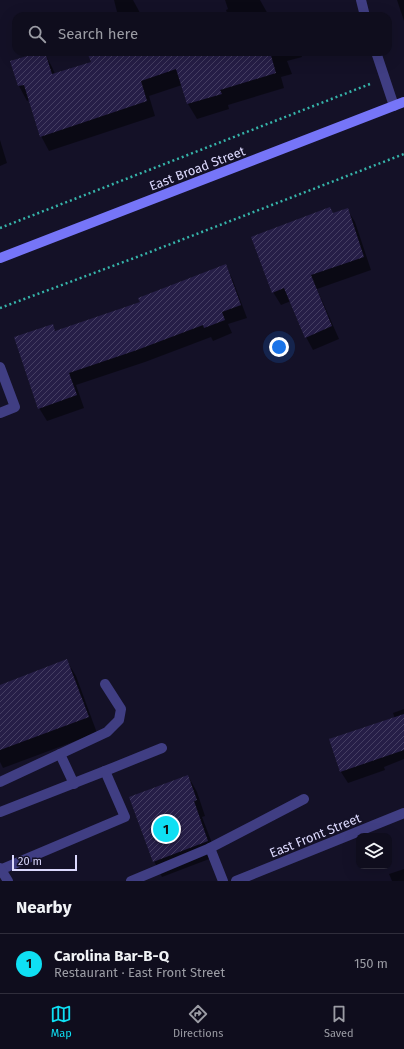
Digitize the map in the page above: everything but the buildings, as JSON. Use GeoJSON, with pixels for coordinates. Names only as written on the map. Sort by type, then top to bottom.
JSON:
{"type":"FeatureCollection","features":[{"type":"Feature","properties":{"kind":"main road","name":"East Broad Street"},"geometry":{"type":"LineString","coordinates":[[0,258],[404,102]]}},
{"type":"Feature","properties":{"kind":"street"},"geometry":{"type":"LineString","coordinates":[[361,0],[364,12]]}},
{"type":"Feature","properties":{"kind":"street"},"geometry":{"type":"LineString","coordinates":[[377,56],[394,106]]}},
{"type":"Feature","properties":{"kind":"street"},"geometry":{"type":"LineString","coordinates":[[0,368],[15,407],[0,413]]}},
{"type":"Feature","properties":{"kind":"street"},"geometry":{"type":"LineString","coordinates":[[0,782],[107,732],[119,720],[120,709],[105,684]]}},
{"type":"Feature","properties":{"kind":"street"},"geometry":{"type":"LineString","coordinates":[[0,812],[162,748]]}},
{"type":"Feature","properties":{"kind":"street"},"geometry":{"type":"LineString","coordinates":[[60,754],[74,784]]}},
{"type":"Feature","properties":{"kind":"street"},"geometry":{"type":"LineString","coordinates":[[8,881],[0,869],[125,817],[105,771]]}},
{"type":"Feature","properties":{"kind":"street"},"geometry":{"type":"LineString","coordinates":[[131,881],[144,878],[210,848],[304,799]]}},
{"type":"Feature","properties":{"kind":"street","name":"East Front Street"},"geometry":{"type":"LineString","coordinates":[[236,881],[404,813]]}},
{"type":"Feature","properties":{"kind":"street"},"geometry":{"type":"LineString","coordinates":[[210,848],[223,881]]}},
{"type":"Feature","properties":{"kind":"path"},"geometry":{"type":"LineString","coordinates":[[0,228],[384,78]]}},
{"type":"Feature","properties":{"kind":"path"},"geometry":{"type":"LineString","coordinates":[[0,308],[152,252],[404,154]]}},
{"type":"Feature","properties":{"kind":"place","name":"Carolina Bar-B-Q"},"geometry":{"type":"Point","coordinates":[166,829]}}]}
